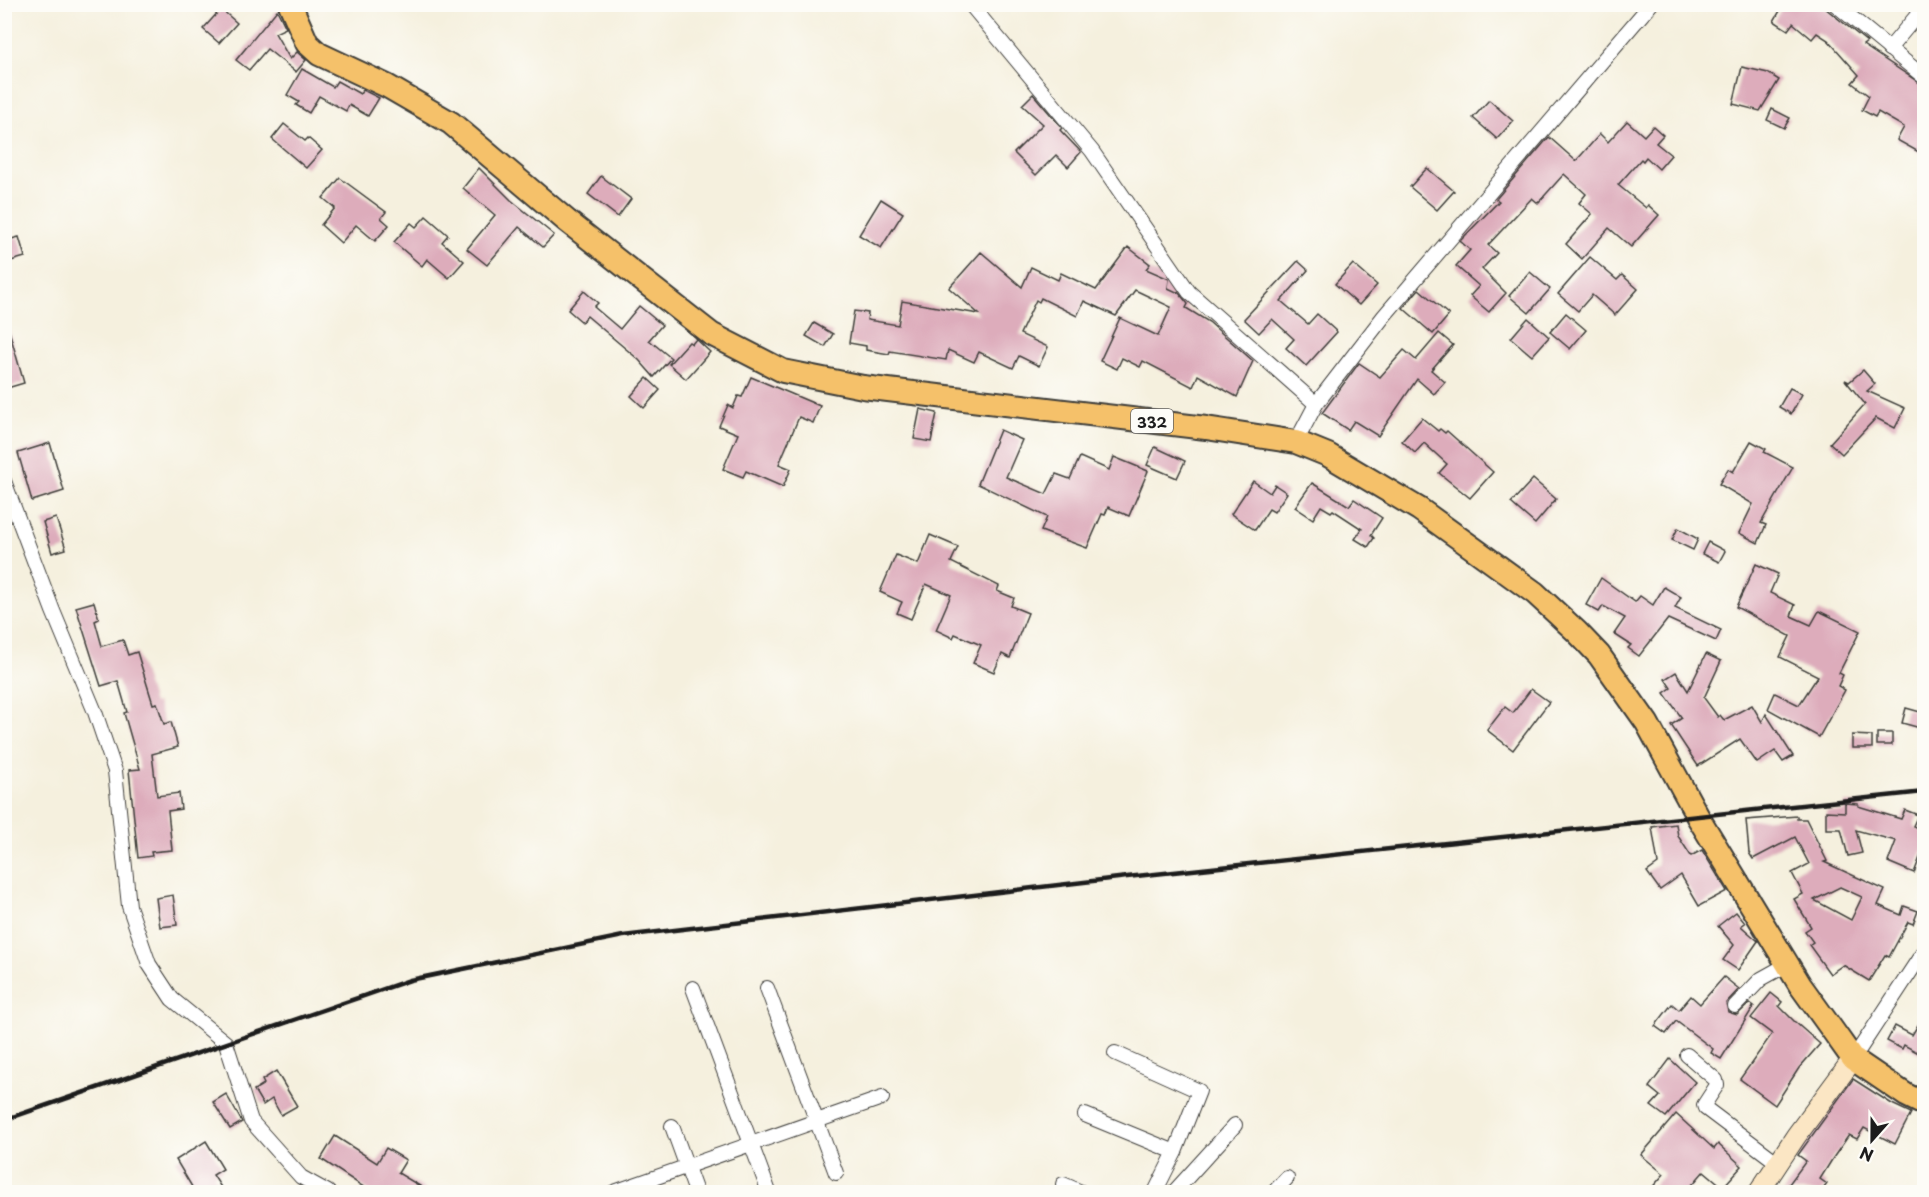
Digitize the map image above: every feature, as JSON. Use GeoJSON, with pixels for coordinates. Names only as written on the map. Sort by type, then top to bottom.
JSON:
{"type":"FeatureCollection","features":[{"type":"Feature","properties":{"kind":"main road","name":"332"},"geometry":{"type":"LineString","coordinates":[[290,4],[307,43],[319,54],[387,86],[451,123],[567,221],[711,334],[783,371],[862,387],[1218,429],[1296,442],[1328,455],[1419,509],[1535,593],[1599,655],[1647,723],[1698,817],[1788,964],[1853,1059]]}},
{"type":"Feature","properties":{"kind":"main road"},"geometry":{"type":"LineString","coordinates":[[1853,1059],[1906,1095],[1924,1104]]}},
{"type":"Feature","properties":{"kind":"street"},"geometry":{"type":"LineString","coordinates":[[970,4],[1092,151],[1189,292],[1316,404]]}},
{"type":"Feature","properties":{"kind":"street"},"geometry":{"type":"LineString","coordinates":[[1296,442],[1316,404],[1384,316],[1651,4]]}},
{"type":"Feature","properties":{"kind":"street"},"geometry":{"type":"LineString","coordinates":[[1834,4],[1924,77]]}},
{"type":"Feature","properties":{"kind":"street"},"geometry":{"type":"LineString","coordinates":[[1889,49],[1924,7]]}},
{"type":"Feature","properties":{"kind":"street"},"geometry":{"type":"LineString","coordinates":[[4,481],[53,610],[96,712],[115,771],[129,906],[149,964],[172,999],[226,1044],[251,1121],[301,1177],[328,1192]]}},
{"type":"Feature","properties":{"kind":"street"},"geometry":{"type":"LineString","coordinates":[[1758,1192],[1853,1059],[1924,951]]}},
{"type":"Feature","properties":{"kind":"street"},"geometry":{"type":"LineString","coordinates":[[1735,1006],[1761,979],[1788,964]]}},
{"type":"Feature","properties":{"kind":"street"},"geometry":{"type":"LineString","coordinates":[[693,988],[769,1192]]}},
{"type":"Feature","properties":{"kind":"street"},"geometry":{"type":"LineString","coordinates":[[767,988],[836,1173]]}},
{"type":"Feature","properties":{"kind":"street"},"geometry":{"type":"LineString","coordinates":[[1115,1053],[1199,1091],[1155,1192]]}},
{"type":"Feature","properties":{"kind":"street"},"geometry":{"type":"LineString","coordinates":[[1687,1055],[1716,1080],[1717,1085],[1704,1105],[1705,1108],[1778,1163]]}},
{"type":"Feature","properties":{"kind":"street"},"geometry":{"type":"LineString","coordinates":[[614,1192],[882,1098]]}},
{"type":"Feature","properties":{"kind":"street"},"geometry":{"type":"LineString","coordinates":[[1085,1115],[1174,1152]]}},
{"type":"Feature","properties":{"kind":"street"},"geometry":{"type":"LineString","coordinates":[[1174,1192],[1235,1125]]}},
{"type":"Feature","properties":{"kind":"street"},"geometry":{"type":"LineString","coordinates":[[672,1126],[696,1192]]}},
{"type":"Feature","properties":{"kind":"street"},"geometry":{"type":"LineString","coordinates":[[1274,1192],[1287,1178]]}},
{"type":"Feature","properties":{"kind":"street"},"geometry":{"type":"LineString","coordinates":[[1063,1184],[1081,1192]]}},
{"type":"Feature","properties":{"kind":"building"},"geometry":{"type":"Polygon","coordinates":[[[1784,4],[1820,4],[1867,42],[1863,45],[1924,86],[1924,155],[1897,140],[1904,127],[1878,112],[1875,117],[1862,110],[1869,96],[1852,83],[1859,75],[1828,40],[1817,33],[1812,39],[1793,23],[1788,30],[1774,21],[1784,4]]]}},
{"type":"Feature","properties":{"kind":"building"},"geometry":{"type":"Polygon","coordinates":[[[221,9],[237,23],[219,43],[203,29],[221,9]]]}},
{"type":"Feature","properties":{"kind":"building"},"geometry":{"type":"Polygon","coordinates":[[[277,10],[286,28],[275,33],[290,59],[297,52],[306,60],[296,72],[267,49],[249,70],[236,60],[277,10]]]}},
{"type":"Feature","properties":{"kind":"building"},"geometry":{"type":"Polygon","coordinates":[[[1742,67],[1768,73],[1779,80],[1760,111],[1733,104],[1742,67]]]}},
{"type":"Feature","properties":{"kind":"building"},"geometry":{"type":"Polygon","coordinates":[[[302,69],[333,87],[337,81],[360,94],[363,90],[379,98],[368,116],[349,105],[346,111],[319,96],[309,113],[296,105],[299,102],[287,95],[302,69]]]}},
{"type":"Feature","properties":{"kind":"building"},"geometry":{"type":"Polygon","coordinates":[[[1033,94],[1062,128],[1060,130],[1081,152],[1068,167],[1056,155],[1036,175],[1014,153],[1043,124],[1022,105],[1033,94]]]}},
{"type":"Feature","properties":{"kind":"building"},"geometry":{"type":"Polygon","coordinates":[[[1489,100],[1513,121],[1497,139],[1473,118],[1489,100]]]}},
{"type":"Feature","properties":{"kind":"building"},"geometry":{"type":"Polygon","coordinates":[[[1772,109],[1790,118],[1784,128],[1767,120],[1772,109]]]}},
{"type":"Feature","properties":{"kind":"building"},"geometry":{"type":"Polygon","coordinates":[[[1627,121],[1644,136],[1653,126],[1663,135],[1656,143],[1671,155],[1659,169],[1646,157],[1643,161],[1641,159],[1618,185],[1646,208],[1648,205],[1659,215],[1631,247],[1609,228],[1582,259],[1566,244],[1592,214],[1579,203],[1586,194],[1564,174],[1538,203],[1532,198],[1488,245],[1497,253],[1482,269],[1506,293],[1489,312],[1470,296],[1479,286],[1456,266],[1470,250],[1460,241],[1499,201],[1496,199],[1549,137],[1576,161],[1600,134],[1608,142],[1627,121]]]}},
{"type":"Feature","properties":{"kind":"building"},"geometry":{"type":"Polygon","coordinates":[[[284,124],[305,141],[308,138],[322,150],[306,168],[272,139],[284,124]]]}},
{"type":"Feature","properties":{"kind":"building"},"geometry":{"type":"Polygon","coordinates":[[[479,168],[511,200],[554,235],[543,247],[519,227],[487,265],[467,249],[495,215],[463,188],[479,168]]]}},
{"type":"Feature","properties":{"kind":"building"},"geometry":{"type":"Polygon","coordinates":[[[1427,168],[1454,191],[1437,210],[1410,187],[1427,168]]]}},
{"type":"Feature","properties":{"kind":"building"},"geometry":{"type":"Polygon","coordinates":[[[601,176],[631,199],[618,217],[588,194],[601,176]]]}},
{"type":"Feature","properties":{"kind":"building"},"geometry":{"type":"Polygon","coordinates":[[[340,178],[386,212],[381,218],[389,225],[375,241],[356,225],[341,243],[321,225],[335,208],[323,198],[340,178]]]}},
{"type":"Feature","properties":{"kind":"building"},"geometry":{"type":"Polygon","coordinates":[[[881,199],[903,213],[881,248],[859,235],[881,199]]]}},
{"type":"Feature","properties":{"kind":"building"},"geometry":{"type":"Polygon","coordinates":[[[426,216],[448,235],[442,242],[464,261],[449,278],[427,259],[422,266],[394,242],[411,223],[416,227],[426,216]]]}},
{"type":"Feature","properties":{"kind":"building"},"geometry":{"type":"Polygon","coordinates":[[[19,237],[25,257],[4,263],[4,241],[19,237]]]}},
{"type":"Feature","properties":{"kind":"building"},"geometry":{"type":"Polygon","coordinates":[[[1128,247],[1150,264],[1146,269],[1169,279],[1168,288],[1179,293],[1188,304],[1186,308],[1209,322],[1253,361],[1237,397],[1198,375],[1193,387],[1143,361],[1140,367],[1122,358],[1117,369],[1100,361],[1120,318],[1158,336],[1171,307],[1135,290],[1116,316],[1084,301],[1077,316],[1041,298],[1039,302],[1036,300],[1020,334],[1048,347],[1039,366],[1019,356],[1013,368],[979,352],[974,362],[948,350],[946,360],[890,351],[889,354],[866,350],[866,346],[849,343],[854,311],[868,313],[867,320],[898,325],[902,301],[979,314],[949,288],[981,252],[1022,287],[1031,267],[1058,280],[1061,273],[1096,290],[1128,247]]]}},
{"type":"Feature","properties":{"kind":"building"},"geometry":{"type":"Polygon","coordinates":[[[1590,257],[1617,280],[1622,275],[1638,289],[1615,315],[1592,295],[1578,311],[1558,294],[1590,257]]]}},
{"type":"Feature","properties":{"kind":"building"},"geometry":{"type":"Polygon","coordinates":[[[1298,261],[1308,270],[1281,301],[1308,324],[1317,314],[1337,332],[1306,366],[1286,348],[1294,339],[1272,319],[1259,333],[1244,319],[1298,261]]]}},
{"type":"Feature","properties":{"kind":"building"},"geometry":{"type":"Polygon","coordinates":[[[1353,264],[1377,285],[1359,305],[1335,284],[1353,264]]]}},
{"type":"Feature","properties":{"kind":"building"},"geometry":{"type":"Polygon","coordinates":[[[1530,272],[1550,289],[1529,313],[1509,296],[1530,272]]]}},
{"type":"Feature","properties":{"kind":"building"},"geometry":{"type":"Polygon","coordinates":[[[1419,289],[1449,315],[1433,334],[1403,308],[1419,289]]]}},
{"type":"Feature","properties":{"kind":"building"},"geometry":{"type":"Polygon","coordinates":[[[584,291],[598,303],[594,307],[620,329],[639,306],[662,325],[649,340],[671,358],[654,377],[639,360],[587,316],[582,322],[568,310],[584,291]]]}},
{"type":"Feature","properties":{"kind":"building"},"geometry":{"type":"Polygon","coordinates":[[[1566,313],[1586,330],[1570,349],[1550,332],[1566,313]]]}},
{"type":"Feature","properties":{"kind":"building"},"geometry":{"type":"Polygon","coordinates":[[[1528,318],[1549,337],[1532,356],[1511,338],[1528,318]]]}},
{"type":"Feature","properties":{"kind":"building"},"geometry":{"type":"Polygon","coordinates":[[[814,323],[833,334],[825,347],[806,336],[814,323]]]}},
{"type":"Feature","properties":{"kind":"building"},"geometry":{"type":"Polygon","coordinates":[[[4,327],[8,327],[24,383],[4,389],[4,327]]]}},
{"type":"Feature","properties":{"kind":"building"},"geometry":{"type":"Polygon","coordinates":[[[1439,333],[1453,345],[1431,370],[1445,382],[1434,394],[1417,379],[1378,436],[1354,421],[1348,430],[1322,413],[1359,363],[1380,377],[1404,350],[1416,360],[1439,333]]]}},
{"type":"Feature","properties":{"kind":"building"},"geometry":{"type":"Polygon","coordinates":[[[696,339],[710,352],[686,379],[669,364],[689,342],[692,344],[696,339]]]}},
{"type":"Feature","properties":{"kind":"building"},"geometry":{"type":"Polygon","coordinates":[[[1863,370],[1875,384],[1867,391],[1905,408],[1895,428],[1876,418],[1842,454],[1830,443],[1865,404],[1845,380],[1849,382],[1863,370]]]}},
{"type":"Feature","properties":{"kind":"building"},"geometry":{"type":"Polygon","coordinates":[[[751,377],[820,406],[813,423],[799,417],[779,464],[791,469],[783,487],[746,471],[743,477],[723,469],[738,434],[719,426],[728,405],[733,408],[738,396],[742,397],[751,377]]]}},
{"type":"Feature","properties":{"kind":"building"},"geometry":{"type":"Polygon","coordinates":[[[647,378],[660,390],[644,408],[631,396],[647,378]]]}},
{"type":"Feature","properties":{"kind":"building"},"geometry":{"type":"Polygon","coordinates":[[[1790,388],[1802,394],[1791,414],[1779,407],[1790,388]]]}},
{"type":"Feature","properties":{"kind":"building"},"geometry":{"type":"Polygon","coordinates":[[[920,409],[937,413],[931,442],[914,439],[920,409]]]}},
{"type":"Feature","properties":{"kind":"building"},"geometry":{"type":"Polygon","coordinates":[[[1422,418],[1438,431],[1440,429],[1445,433],[1447,431],[1493,472],[1470,498],[1439,473],[1447,464],[1424,443],[1415,453],[1402,441],[1422,418]]]}},
{"type":"Feature","properties":{"kind":"building"},"geometry":{"type":"Polygon","coordinates":[[[1000,430],[1022,440],[1006,477],[1046,494],[1056,474],[1070,479],[1080,457],[1109,470],[1114,457],[1148,471],[1129,516],[1108,507],[1105,515],[1102,514],[1087,548],[1041,531],[1047,517],[978,484],[1000,430]]]}},
{"type":"Feature","properties":{"kind":"building"},"geometry":{"type":"Polygon","coordinates":[[[1751,441],[1766,449],[1764,452],[1793,467],[1761,523],[1766,525],[1758,543],[1739,533],[1753,504],[1719,484],[1728,469],[1733,472],[1751,441]]]}},
{"type":"Feature","properties":{"kind":"building"},"geometry":{"type":"Polygon","coordinates":[[[50,443],[64,491],[32,501],[18,453],[50,443]]]}},
{"type":"Feature","properties":{"kind":"building"},"geometry":{"type":"Polygon","coordinates":[[[1155,447],[1185,461],[1177,478],[1147,465],[1155,447]]]}},
{"type":"Feature","properties":{"kind":"building"},"geometry":{"type":"Polygon","coordinates":[[[1533,479],[1556,499],[1535,524],[1511,503],[1533,479]]]}},
{"type":"Feature","properties":{"kind":"building"},"geometry":{"type":"Polygon","coordinates":[[[1253,481],[1270,493],[1275,485],[1287,493],[1274,512],[1269,509],[1255,530],[1231,514],[1253,481]]]}},
{"type":"Feature","properties":{"kind":"building"},"geometry":{"type":"Polygon","coordinates":[[[1312,483],[1349,506],[1354,499],[1382,518],[1371,535],[1374,538],[1368,547],[1355,539],[1362,529],[1333,510],[1331,512],[1321,506],[1313,519],[1295,507],[1312,483]]]}},
{"type":"Feature","properties":{"kind":"building"},"geometry":{"type":"Polygon","coordinates":[[[56,518],[66,549],[52,553],[43,522],[56,518]]]}},
{"type":"Feature","properties":{"kind":"building"},"geometry":{"type":"Polygon","coordinates":[[[1678,528],[1698,539],[1693,550],[1672,540],[1678,528]]]}},
{"type":"Feature","properties":{"kind":"building"},"geometry":{"type":"Polygon","coordinates":[[[930,535],[958,547],[951,562],[999,586],[997,591],[1014,598],[1011,606],[1028,613],[1010,658],[1002,654],[994,672],[973,663],[981,645],[955,634],[953,638],[936,630],[951,595],[926,584],[911,619],[897,613],[902,602],[880,592],[896,555],[918,564],[930,535]]]}},
{"type":"Feature","properties":{"kind":"building"},"geometry":{"type":"Polygon","coordinates":[[[1708,542],[1725,551],[1719,562],[1702,554],[1708,542]]]}},
{"type":"Feature","properties":{"kind":"building"},"geometry":{"type":"Polygon","coordinates":[[[1756,564],[1778,574],[1770,593],[1795,605],[1791,616],[1811,625],[1819,611],[1860,631],[1839,673],[1843,675],[1838,686],[1845,690],[1819,737],[1768,709],[1775,693],[1799,705],[1818,676],[1780,657],[1790,636],[1736,607],[1756,564]]]}},
{"type":"Feature","properties":{"kind":"building"},"geometry":{"type":"Polygon","coordinates":[[[1601,578],[1635,602],[1640,596],[1653,605],[1664,587],[1681,597],[1675,608],[1721,630],[1716,641],[1668,619],[1639,656],[1628,648],[1631,645],[1614,634],[1625,618],[1603,606],[1599,612],[1586,605],[1601,578]]]}},
{"type":"Feature","properties":{"kind":"building"},"geometry":{"type":"Polygon","coordinates":[[[94,602],[99,619],[95,621],[102,646],[123,640],[128,655],[137,652],[153,704],[157,703],[164,724],[171,722],[178,747],[152,754],[157,796],[179,793],[181,809],[168,811],[172,850],[151,852],[152,856],[138,858],[129,770],[140,769],[124,713],[127,712],[118,681],[101,686],[76,607],[94,602]]]}},
{"type":"Feature","properties":{"kind":"building"},"geometry":{"type":"Polygon","coordinates":[[[1706,654],[1721,661],[1704,698],[1718,717],[1720,715],[1724,720],[1752,705],[1762,722],[1766,714],[1793,756],[1783,762],[1775,751],[1757,763],[1740,739],[1698,766],[1671,725],[1682,718],[1664,693],[1671,688],[1665,679],[1676,672],[1688,691],[1706,654]]]}},
{"type":"Feature","properties":{"kind":"building"},"geometry":{"type":"Polygon","coordinates":[[[1531,689],[1549,702],[1513,750],[1487,730],[1505,707],[1513,713],[1531,689]]]}},
{"type":"Feature","properties":{"kind":"building"},"geometry":{"type":"Polygon","coordinates":[[[1906,708],[1924,713],[1924,729],[1902,723],[1906,708]]]}},
{"type":"Feature","properties":{"kind":"building"},"geometry":{"type":"Polygon","coordinates":[[[1877,733],[1892,733],[1892,745],[1877,745],[1877,733]]]}},
{"type":"Feature","properties":{"kind":"building"},"geometry":{"type":"Polygon","coordinates":[[[1852,735],[1872,736],[1872,748],[1852,748],[1852,735]]]}},
{"type":"Feature","properties":{"kind":"building"},"geometry":{"type":"Polygon","coordinates":[[[1845,803],[1858,804],[1858,806],[1901,819],[1905,810],[1918,815],[1913,826],[1924,831],[1924,847],[1914,873],[1888,862],[1896,841],[1856,830],[1862,853],[1848,856],[1841,829],[1826,829],[1826,811],[1845,812],[1845,803]]]}},
{"type":"Feature","properties":{"kind":"building"},"geometry":{"type":"Polygon","coordinates":[[[1797,816],[1797,819],[1806,819],[1827,861],[1824,862],[1885,890],[1878,905],[1901,915],[1904,906],[1918,911],[1913,924],[1908,922],[1889,957],[1885,955],[1869,981],[1843,965],[1830,974],[1809,945],[1813,942],[1805,931],[1811,927],[1794,899],[1803,894],[1792,873],[1809,864],[1795,837],[1753,859],[1749,853],[1746,820],[1797,816]],[[1840,887],[1814,900],[1851,920],[1862,897],[1840,887]]]}},
{"type":"Feature","properties":{"kind":"building"},"geometry":{"type":"Polygon","coordinates":[[[1676,824],[1678,836],[1691,856],[1702,850],[1727,891],[1699,906],[1681,875],[1660,890],[1647,872],[1658,864],[1652,827],[1676,824]]]}},
{"type":"Feature","properties":{"kind":"building"},"geometry":{"type":"Polygon","coordinates":[[[173,895],[177,925],[160,927],[156,898],[173,895]]]}},
{"type":"Feature","properties":{"kind":"building"},"geometry":{"type":"Polygon","coordinates":[[[1736,912],[1745,923],[1741,926],[1758,941],[1738,970],[1723,960],[1734,945],[1718,926],[1736,912]]]}},
{"type":"Feature","properties":{"kind":"building"},"geometry":{"type":"Polygon","coordinates":[[[1724,977],[1739,989],[1726,1003],[1728,1012],[1737,1015],[1750,1003],[1754,1006],[1721,1059],[1711,1053],[1713,1049],[1676,1021],[1666,1034],[1655,1026],[1672,1004],[1679,1010],[1691,996],[1700,1004],[1724,977]]]}},
{"type":"Feature","properties":{"kind":"building"},"geometry":{"type":"Polygon","coordinates":[[[1771,993],[1782,1002],[1779,1006],[1820,1044],[1799,1068],[1775,1105],[1740,1079],[1772,1034],[1751,1018],[1771,993]]]}},
{"type":"Feature","properties":{"kind":"building"},"geometry":{"type":"Polygon","coordinates":[[[1924,1015],[1924,1056],[1904,1045],[1902,1049],[1887,1041],[1895,1026],[1912,1035],[1924,1015]]]}},
{"type":"Feature","properties":{"kind":"building"},"geometry":{"type":"Polygon","coordinates":[[[1670,1059],[1695,1082],[1666,1117],[1651,1106],[1660,1096],[1649,1087],[1670,1059]]]}},
{"type":"Feature","properties":{"kind":"building"},"geometry":{"type":"Polygon","coordinates":[[[276,1071],[297,1106],[281,1115],[272,1099],[263,1105],[254,1090],[264,1084],[262,1080],[276,1071]]]}},
{"type":"Feature","properties":{"kind":"building"},"geometry":{"type":"Polygon","coordinates":[[[1853,1079],[1892,1104],[1911,1113],[1895,1144],[1864,1128],[1857,1139],[1849,1135],[1833,1158],[1820,1179],[1827,1184],[1821,1192],[1783,1192],[1806,1161],[1798,1155],[1853,1079]]]}},
{"type":"Feature","properties":{"kind":"building"},"geometry":{"type":"Polygon","coordinates":[[[226,1094],[242,1122],[230,1129],[213,1102],[226,1094]]]}},
{"type":"Feature","properties":{"kind":"building"},"geometry":{"type":"Polygon","coordinates":[[[1676,1114],[1714,1149],[1718,1144],[1742,1166],[1723,1187],[1704,1171],[1686,1192],[1648,1192],[1664,1174],[1641,1155],[1676,1114]]]}},
{"type":"Feature","properties":{"kind":"building"},"geometry":{"type":"Polygon","coordinates":[[[335,1136],[377,1163],[386,1148],[406,1160],[398,1173],[430,1192],[371,1192],[321,1159],[335,1136]]]}},
{"type":"Feature","properties":{"kind":"building"},"geometry":{"type":"Polygon","coordinates":[[[206,1141],[223,1169],[213,1175],[224,1192],[195,1192],[176,1160],[206,1141]]]}},
{"type":"Feature","properties":{"kind":"railway"},"geometry":{"type":"LineString","coordinates":[[4,1120],[410,980],[623,936],[1127,877],[1924,792]]}}]}
